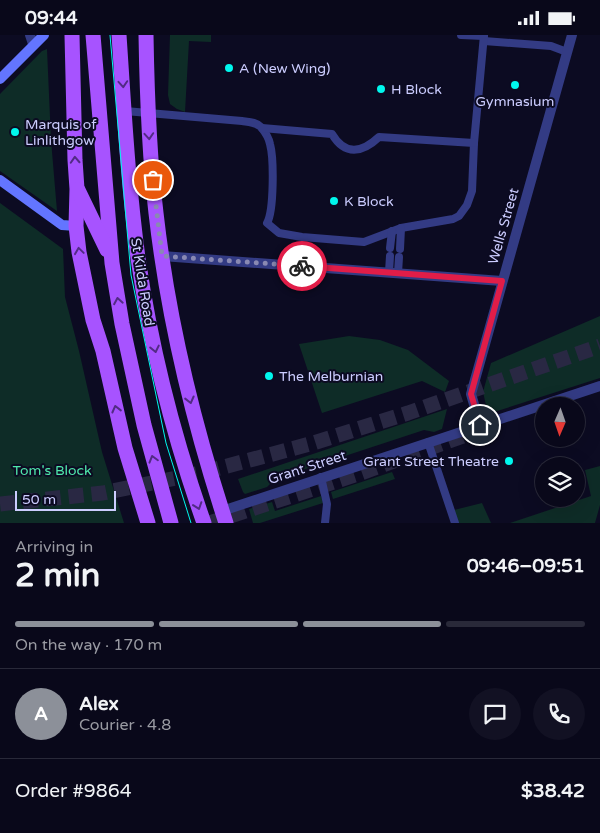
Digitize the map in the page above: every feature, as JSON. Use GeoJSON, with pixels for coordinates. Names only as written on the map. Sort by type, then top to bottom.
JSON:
{"type":"FeatureCollection","features":[{"type":"Feature","properties":{"kind":"main road"},"geometry":{"type":"LineString","coordinates":[[72,35],[71,59],[77,189],[76,226],[84,279],[125,448],[148,523]]}},
{"type":"Feature","properties":{"kind":"main road","name":"St Kilda Road"},"geometry":{"type":"LineString","coordinates":[[93,35],[112,263],[122,325],[144,425],[171,523]]}},
{"type":"Feature","properties":{"kind":"main road","name":"St Kilda Road"},"geometry":{"type":"LineString","coordinates":[[119,35],[138,259],[146,307],[191,487],[204,523]]}},
{"type":"Feature","properties":{"kind":"main road","name":"St Kilda Road"},"geometry":{"type":"LineString","coordinates":[[146,35],[147,112],[156,213],[162,256],[178,349],[198,433],[224,517]]}},
{"type":"Feature","properties":{"kind":"main road"},"geometry":{"type":"LineString","coordinates":[[77,189],[112,263]]}},
{"type":"Feature","properties":{"kind":"main road"},"geometry":{"type":"LineString","coordinates":[[138,259],[162,256]]}},
{"type":"Feature","properties":{"kind":"street"},"geometry":{"type":"LineString","coordinates":[[0,79],[32,40],[44,35]]}},
{"type":"Feature","properties":{"kind":"street","name":"Wells Street"},"geometry":{"type":"LineString","coordinates":[[480,425],[471,394],[572,35]]}},
{"type":"Feature","properties":{"kind":"street"},"geometry":{"type":"LineString","coordinates":[[0,180],[62,225],[76,226]]}},
{"type":"Feature","properties":{"kind":"street"},"geometry":{"type":"LineString","coordinates":[[162,256],[502,281]]}},
{"type":"Feature","properties":{"kind":"street","name":"Grant Street"},"geometry":{"type":"LineString","coordinates":[[224,517],[321,477],[600,386]]}},
{"type":"Feature","properties":{"kind":"lane"},"geometry":{"type":"LineString","coordinates":[[461,35],[551,46],[567,52]]}},
{"type":"Feature","properties":{"kind":"lane"},"geometry":{"type":"LineString","coordinates":[[125,111],[242,121],[255,124],[262,129],[271,148],[271,206],[270,218],[267,223],[279,233],[302,237],[364,242],[401,228],[448,220],[459,216],[469,201],[472,191],[474,143],[484,37]]}},
{"type":"Feature","properties":{"kind":"lane"},"geometry":{"type":"LineString","coordinates":[[262,129],[332,134],[337,142],[352,150],[363,149],[379,137],[474,143]]}},
{"type":"Feature","properties":{"kind":"lane"},"geometry":{"type":"LineString","coordinates":[[393,272],[399,253],[401,228]]}},
{"type":"Feature","properties":{"kind":"lane"},"geometry":{"type":"LineString","coordinates":[[392,231],[390,252],[393,272]]}},
{"type":"Feature","properties":{"kind":"lane"},"geometry":{"type":"LineString","coordinates":[[428,442],[455,523]]}},
{"type":"Feature","properties":{"kind":"lane"},"geometry":{"type":"LineString","coordinates":[[321,477],[327,504],[326,523]]}},
{"type":"Feature","properties":{"kind":"green space"},"geometry":{"type":"Polygon","coordinates":[[[170,35],[211,35],[211,42],[189,41],[185,112],[170,104],[168,95],[170,35]]]}},
{"type":"Feature","properties":{"kind":"green space"},"geometry":{"type":"Polygon","coordinates":[[[47,49],[51,140],[57,211],[0,171],[0,94],[42,51],[47,49]]]}},
{"type":"Feature","properties":{"kind":"green space","name":"Tom's Block"},"geometry":{"type":"Polygon","coordinates":[[[0,203],[63,249],[65,297],[102,452],[124,523],[0,523],[0,203]]]}},
{"type":"Feature","properties":{"kind":"green space"},"geometry":{"type":"Polygon","coordinates":[[[600,316],[600,378],[541,397],[535,397],[535,399],[488,414],[483,392],[491,363],[600,316]]]}},
{"type":"Feature","properties":{"kind":"green space"},"geometry":{"type":"Polygon","coordinates":[[[349,336],[380,340],[408,350],[449,381],[445,392],[422,381],[322,413],[299,344],[349,336]]]}},
{"type":"Feature","properties":{"kind":"green space"},"geometry":{"type":"Polygon","coordinates":[[[447,409],[442,429],[434,432],[424,430],[275,479],[267,487],[245,494],[238,479],[447,409]]]}},
{"type":"Feature","properties":{"kind":"green space"},"geometry":{"type":"Polygon","coordinates":[[[600,466],[600,505],[595,523],[510,523],[558,507],[585,507],[585,498],[591,496],[585,470],[600,466]]]}},
{"type":"Feature","properties":{"kind":"green space"},"geometry":{"type":"Polygon","coordinates":[[[392,472],[395,479],[333,499],[331,492],[392,472]]]}},
{"type":"Feature","properties":{"kind":"green space"},"geometry":{"type":"Polygon","coordinates":[[[321,496],[323,503],[260,523],[253,523],[249,509],[272,502],[275,511],[321,496]]]}},
{"type":"Feature","properties":{"kind":"green space"},"geometry":{"type":"Polygon","coordinates":[[[482,503],[491,523],[457,523],[454,510],[482,503]]]}},
{"type":"Feature","properties":{"kind":"tunnel"},"geometry":{"type":"LineString","coordinates":[[0,504],[103,493],[201,473],[310,444],[408,413],[600,346]]}},
{"type":"Feature","properties":{"kind":"tunnel"},"geometry":{"type":"LineString","coordinates":[[209,523],[358,474],[463,436]]}},
{"type":"Feature","properties":{"kind":"tram line"},"geometry":{"type":"LineString","coordinates":[[110,35],[131,275],[166,443],[191,523]]}},
{"type":"Feature","properties":{"kind":"way so far"},"geometry":{"type":"LineString","coordinates":[[153,180],[162,256],[302,266]]}},
{"type":"Feature","properties":{"kind":"place","name":"A (New Wing)"},"geometry":{"type":"Point","coordinates":[229,68]}},
{"type":"Feature","properties":{"kind":"place","name":"Gymnasium"},"geometry":{"type":"Point","coordinates":[515,85]}},
{"type":"Feature","properties":{"kind":"place","name":"H Block"},"geometry":{"type":"Point","coordinates":[381,89]}},
{"type":"Feature","properties":{"kind":"place","name":"Marquis of Linlithgow"},"geometry":{"type":"Point","coordinates":[15,132]}},
{"type":"Feature","properties":{"kind":"place","name":"K Block"},"geometry":{"type":"Point","coordinates":[334,201]}},
{"type":"Feature","properties":{"kind":"place","name":"The Melburnian"},"geometry":{"type":"Point","coordinates":[269,376]}},
{"type":"Feature","properties":{"kind":"place","name":"Grant Street Theatre"},"geometry":{"type":"Point","coordinates":[509,461]}},
{"type":"Feature","properties":{"kind":"route"},"geometry":{"type":"LineString","coordinates":[[302,266],[389,271],[502,281],[471,394],[473,407],[480,425]]}}]}
